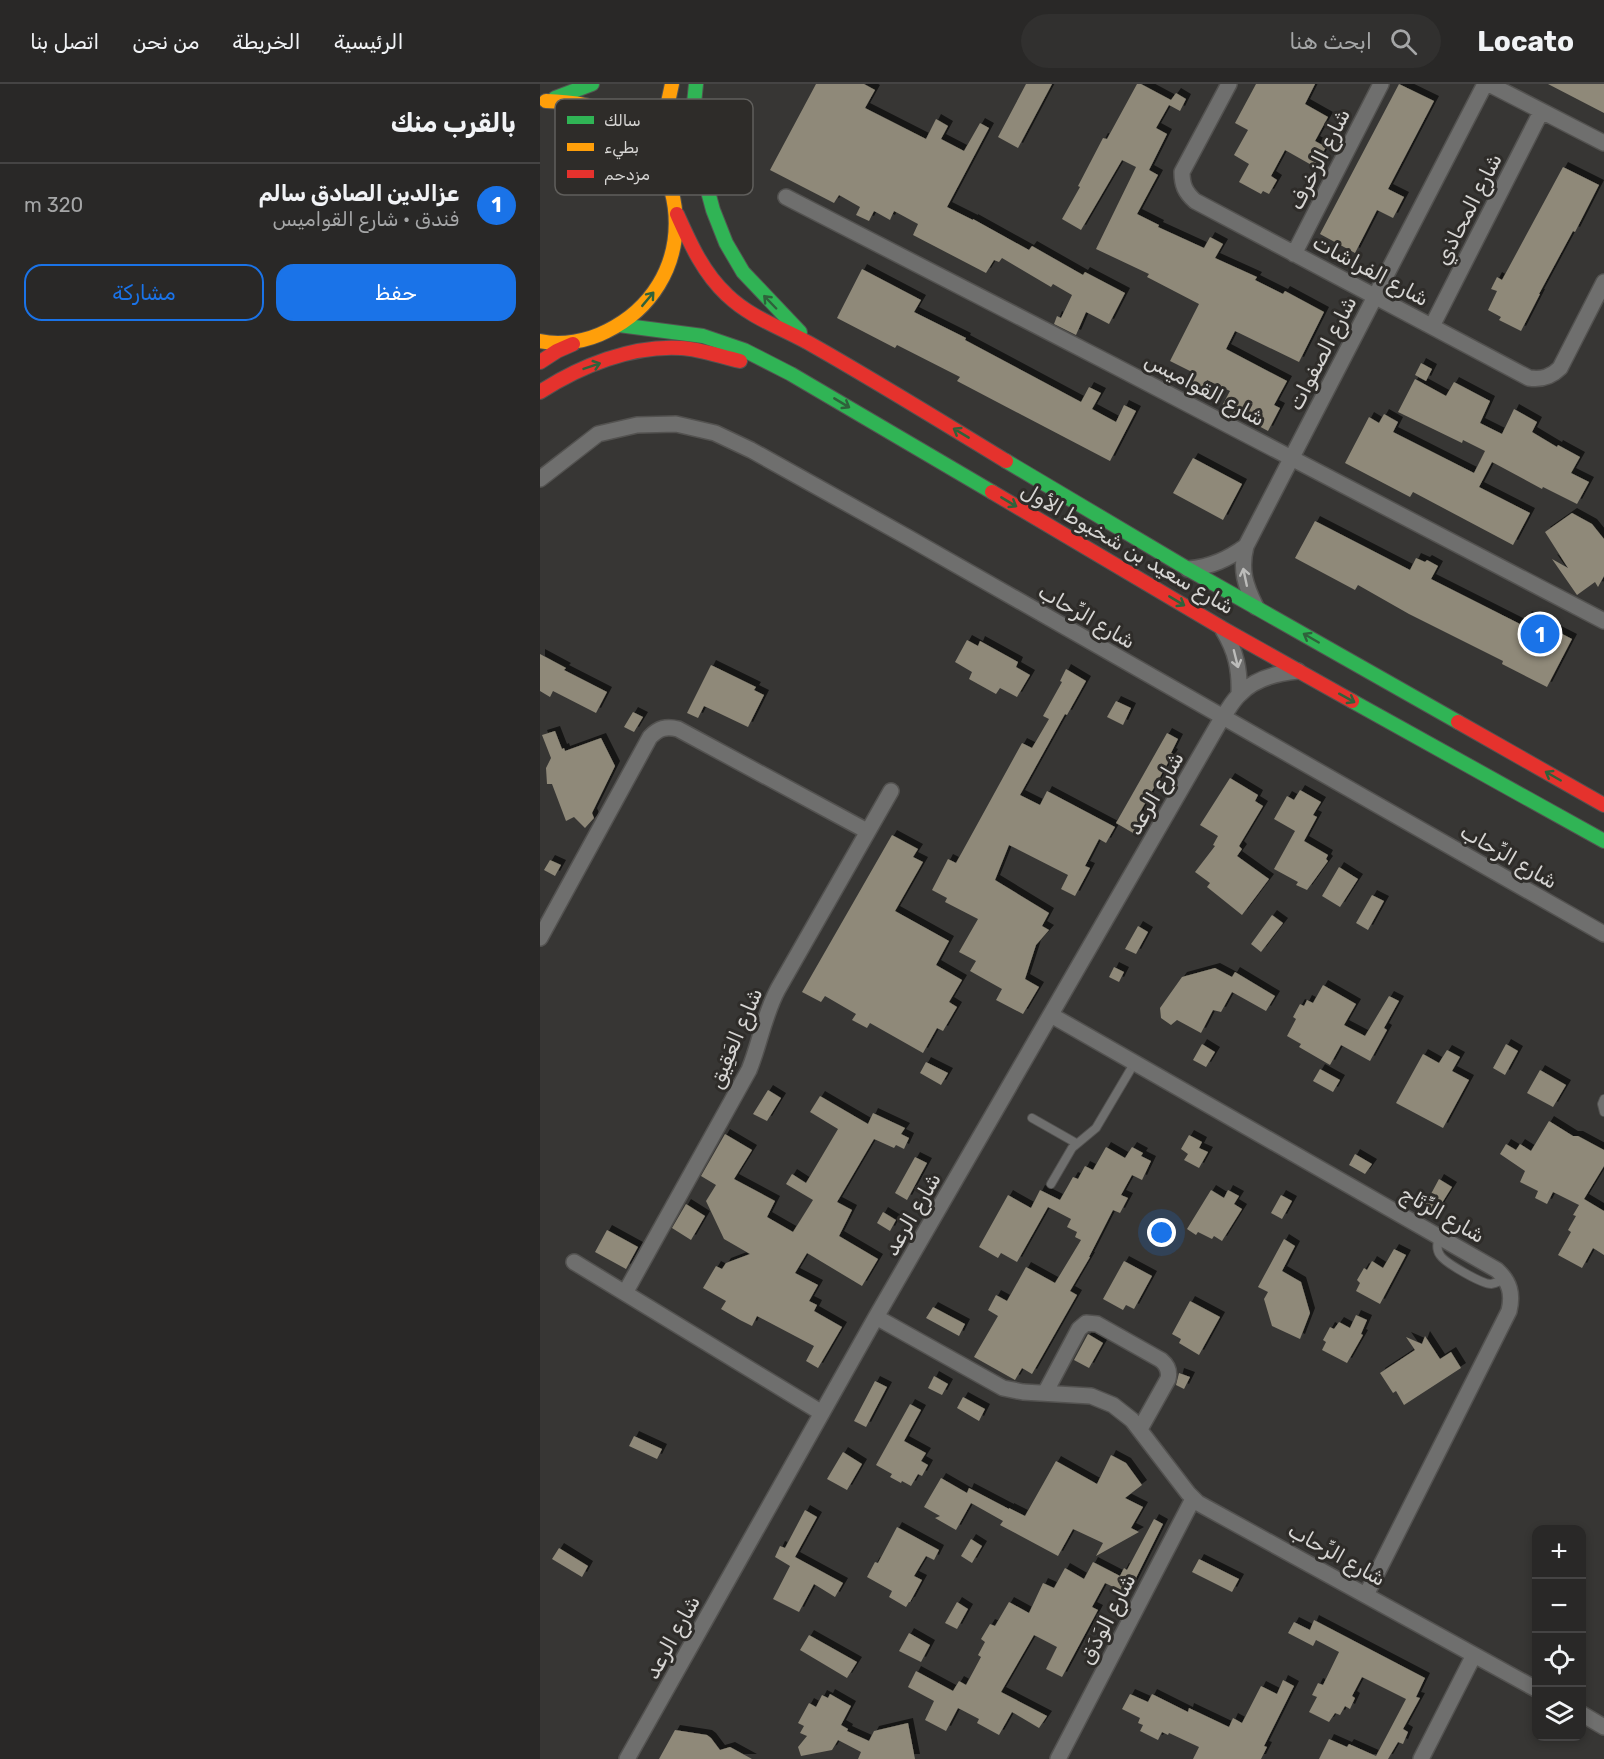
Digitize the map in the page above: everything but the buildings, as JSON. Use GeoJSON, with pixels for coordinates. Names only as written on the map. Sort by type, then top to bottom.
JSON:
{"type":"FeatureCollection","features":[{"type":"Feature","properties":{"kind":"main road"},"geometry":{"type":"LineString","coordinates":[[543,102],[592,84]]}},
{"type":"Feature","properties":{"kind":"main road"},"geometry":{"type":"LineString","coordinates":[[669,99],[672,84]]}},
{"type":"Feature","properties":{"kind":"main road"},"geometry":{"type":"LineString","coordinates":[[694,99],[696,84]]}},
{"type":"Feature","properties":{"kind":"main road"},"geometry":{"type":"LineString","coordinates":[[540,362],[557,351],[619,325],[637,312],[652,295],[664,275],[677,232],[677,214],[673,195]]}},
{"type":"Feature","properties":{"kind":"main road"},"geometry":{"type":"LineString","coordinates":[[709,195],[726,243],[743,272],[812,344]]}},
{"type":"Feature","properties":{"kind":"main road","name":"شارع سعيد بن شخبوط الأول"},"geometry":{"type":"LineString","coordinates":[[677,214],[702,264],[723,291],[740,307],[759,319],[812,344],[1188,568],[1604,805]]}},
{"type":"Feature","properties":{"kind":"main road","name":"شارع سعيد بن شخبوط الأول"},"geometry":{"type":"LineString","coordinates":[[619,325],[687,332],[717,340],[791,374],[1222,628],[1604,841]]}},
{"type":"Feature","properties":{"kind":"main road"},"geometry":{"type":"LineString","coordinates":[[540,341],[549,343],[583,340]]}},
{"type":"Feature","properties":{"kind":"main road"},"geometry":{"type":"LineString","coordinates":[[540,392],[572,373],[593,365],[662,348],[682,348],[791,374]]}},
{"type":"Feature","properties":{"kind":"street","name":"شارع الفراشات"},"geometry":{"type":"LineString","coordinates":[[1229,84],[1182,172],[1184,188],[1195,201],[1294,254],[1529,378],[1538,379],[1554,374],[1560,368],[1604,282]]}},
{"type":"Feature","properties":{"kind":"street","name":"شارع الزخرف"},"geometry":{"type":"LineString","coordinates":[[1294,254],[1381,84]]}},
{"type":"Feature","properties":{"kind":"street"},"geometry":{"type":"LineString","coordinates":[[1487,84],[1604,143]]}},
{"type":"Feature","properties":{"kind":"street","name":"شارع الصفوات"},"geometry":{"type":"LineString","coordinates":[[1256,607],[1244,572],[1243,560],[1246,546],[1487,84]]}},
{"type":"Feature","properties":{"kind":"street","name":"شارع المحاذي"},"geometry":{"type":"LineString","coordinates":[[1432,326],[1541,112]]}},
{"type":"Feature","properties":{"kind":"street","name":"شارع القواميس"},"geometry":{"type":"LineString","coordinates":[[786,197],[1604,621]]}},
{"type":"Feature","properties":{"kind":"street","name":"شارع الرِّحاب"},"geometry":{"type":"LineString","coordinates":[[540,479],[598,434],[637,424],[676,424],[715,433],[751,450],[909,538],[1604,934]]}},
{"type":"Feature","properties":{"kind":"street"},"geometry":{"type":"LineString","coordinates":[[1188,568],[1223,561],[1246,546]]}},
{"type":"Feature","properties":{"kind":"street"},"geometry":{"type":"LineString","coordinates":[[1222,628],[1237,659],[1240,676],[1239,694]]}},
{"type":"Feature","properties":{"kind":"street","name":"شارع الرعد"},"geometry":{"type":"LineString","coordinates":[[627,1759],[876,1317],[1222,718],[1239,694],[1252,684],[1267,677],[1299,671]]}},
{"type":"Feature","properties":{"kind":"street"},"geometry":{"type":"LineString","coordinates":[[540,938],[650,736],[663,728],[678,729],[867,831]]}},
{"type":"Feature","properties":{"kind":"street","name":"شارع العَقِيق"},"geometry":{"type":"LineString","coordinates":[[626,1293],[749,1070],[759,1046],[769,1007],[891,791]]}},
{"type":"Feature","properties":{"kind":"street","name":"شارع الرِّتَاج"},"geometry":{"type":"LineString","coordinates":[[1052,1015],[1439,1236],[1497,1270],[1505,1278],[1512,1300],[1509,1311],[1366,1595]]}},
{"type":"Feature","properties":{"kind":"street"},"geometry":{"type":"LineString","coordinates":[[574,1262],[822,1413]]}},
{"type":"Feature","properties":{"kind":"street","name":"شارع الرِّحاب"},"geometry":{"type":"LineString","coordinates":[[876,1317],[1003,1388],[1023,1392],[1076,1394],[1102,1400],[1124,1412],[1140,1429],[1193,1499],[1532,1687]]}},
{"type":"Feature","properties":{"kind":"street"},"geometry":{"type":"LineString","coordinates":[[1045,1393],[1079,1329],[1086,1323],[1097,1324],[1161,1360],[1167,1368],[1168,1379],[1140,1429]]}},
{"type":"Feature","properties":{"kind":"street","name":"شارع الوَدَق"},"geometry":{"type":"LineString","coordinates":[[1058,1759],[1193,1499]]}},
{"type":"Feature","properties":{"kind":"street"},"geometry":{"type":"LineString","coordinates":[[1421,1759],[1474,1655]]}},
{"type":"Feature","properties":{"kind":"street"},"geometry":{"type":"LineString","coordinates":[[1586,1717],[1604,1727]]}},
{"type":"Feature","properties":{"kind":"lane"},"geometry":{"type":"LineString","coordinates":[[1052,1184],[1077,1143],[1096,1128],[1135,1062]]}},
{"type":"Feature","properties":{"kind":"lane"},"geometry":{"type":"LineString","coordinates":[[1604,1099],[1602,1104],[1604,1112]]}},
{"type":"Feature","properties":{"kind":"lane"},"geometry":{"type":"LineString","coordinates":[[1032,1118],[1077,1143]]}},
{"type":"Feature","properties":{"kind":"traffic: fast"},"geometry":{"type":"LineString","coordinates":[[555,98],[592,84]]}},
{"type":"Feature","properties":{"kind":"traffic: fast"},"geometry":{"type":"LineString","coordinates":[[694,99],[696,84]]}},
{"type":"Feature","properties":{"kind":"traffic: fast"},"geometry":{"type":"LineString","coordinates":[[709,195],[726,243],[743,272],[800,332]]}},
{"type":"Feature","properties":{"kind":"traffic: fast"},"geometry":{"type":"LineString","coordinates":[[619,325],[703,336],[744,350],[791,374],[992,492]]}},
{"type":"Feature","properties":{"kind":"traffic: fast"},"geometry":{"type":"LineString","coordinates":[[1006,461],[1188,569],[1458,722]]}},
{"type":"Feature","properties":{"kind":"traffic: fast"},"geometry":{"type":"LineString","coordinates":[[1352,701],[1604,841]]}},
{"type":"Feature","properties":{"kind":"traffic: slow"},"geometry":{"type":"LineString","coordinates":[[669,99],[672,84]]}},
{"type":"Feature","properties":{"kind":"traffic: slow"},"geometry":{"type":"LineString","coordinates":[[546,101],[555,102]]}},
{"type":"Feature","properties":{"kind":"traffic: slow"},"geometry":{"type":"LineString","coordinates":[[540,341],[565,343],[591,337],[607,331],[637,311],[659,285],[671,255],[676,223],[672,195]]}},
{"type":"Feature","properties":{"kind":"traffic: jam"},"geometry":{"type":"LineString","coordinates":[[677,214],[692,247],[711,277],[727,295],[747,311],[838,360],[1006,461]]}},
{"type":"Feature","properties":{"kind":"traffic: jam"},"geometry":{"type":"LineString","coordinates":[[540,362],[573,344]]}},
{"type":"Feature","properties":{"kind":"traffic: jam"},"geometry":{"type":"LineString","coordinates":[[540,392],[589,366],[644,350],[681,348],[703,351],[740,361]]}},
{"type":"Feature","properties":{"kind":"traffic: jam"},"geometry":{"type":"LineString","coordinates":[[992,492],[1222,628],[1352,701]]}},
{"type":"Feature","properties":{"kind":"traffic: jam"},"geometry":{"type":"LineString","coordinates":[[1458,722],[1604,805]]}},
{"type":"Feature","properties":{"kind":"place","name":"عزالدين الصادق سالم"},"geometry":{"type":"Point","coordinates":[1540,634]}}]}
